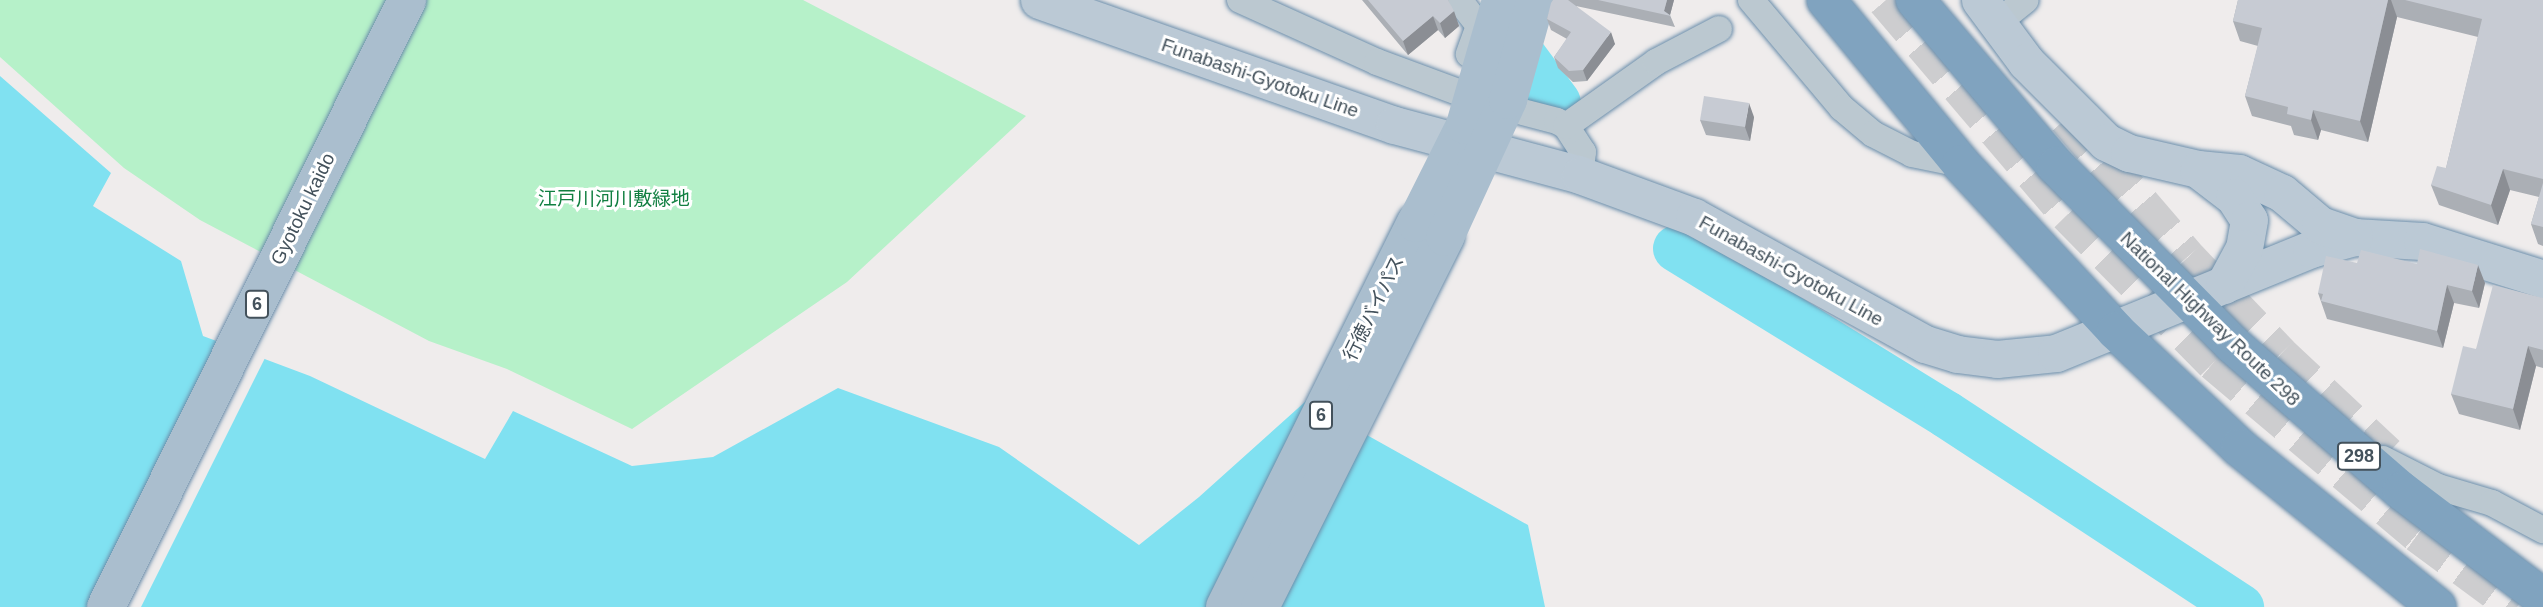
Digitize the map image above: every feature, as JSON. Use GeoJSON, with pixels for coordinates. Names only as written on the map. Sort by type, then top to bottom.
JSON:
{"type":"FeatureCollection","features":[{"type":"Feature","properties":{"kind":"highway"},"geometry":{"type":"LineString","coordinates":[[1826,0],[1961,164],[2116,331],[2249,455],[2437,607]]}},
{"type":"Feature","properties":{"kind":"highway","name":"National Highway Route 298"},"geometry":{"type":"LineString","coordinates":[[1917,2],[2056,166],[2187,300],[2332,433],[2543,598]]}},
{"type":"Feature","properties":{"kind":"main road","name":"Gyotoku kaido"},"geometry":{"type":"LineString","coordinates":[[106,607],[407,0]]}},
{"type":"Feature","properties":{"kind":"main road","name":"Funabashi-Gyotoku Line"},"geometry":{"type":"LineString","coordinates":[[1039,0],[1394,125],[1580,175],[1694,218],[1925,344],[1956,354],[1997,359],[2043,356],[2116,331],[2311,248],[2354,237],[2422,241],[2543,279]]}},
{"type":"Feature","properties":{"kind":"main road","name":"行徳バイパス"},"geometry":{"type":"LineString","coordinates":[[1225,607],[1465,125],[1501,0]]}},
{"type":"Feature","properties":{"kind":"main road","name":"行徳バイパス"},"geometry":{"type":"LineString","coordinates":[[1260,607],[1489,147],[1519,69],[1536,0]]}},
{"type":"Feature","properties":{"kind":"main road"},"geometry":{"type":"LineString","coordinates":[[1988,12],[2084,125],[2106,142],[2129,153],[2198,169],[2239,173],[2282,193],[2320,225],[2354,237]]}},
{"type":"Feature","properties":{"kind":"main road"},"geometry":{"type":"LineString","coordinates":[[2198,169],[2234,197],[2249,220],[2244,248],[2224,285]]}},
{"type":"Feature","properties":{"kind":"street"},"geometry":{"type":"LineString","coordinates":[[1240,0],[1377,62],[1488,103],[1566,126],[1583,152],[1580,175]]}},
{"type":"Feature","properties":{"kind":"street"},"geometry":{"type":"LineString","coordinates":[[1456,91],[1479,26],[1460,0]]}},
{"type":"Feature","properties":{"kind":"street"},"geometry":{"type":"LineString","coordinates":[[1488,103],[1516,0]]}},
{"type":"Feature","properties":{"kind":"street"},"geometry":{"type":"LineString","coordinates":[[1751,0],[1842,108],[1873,134],[1912,154],[1961,164]]}},
{"type":"Feature","properties":{"kind":"street"},"geometry":{"type":"LineString","coordinates":[[1988,12],[2026,0]]}},
{"type":"Feature","properties":{"kind":"street"},"geometry":{"type":"LineString","coordinates":[[1566,126],[1656,62],[1719,29]]}},
{"type":"Feature","properties":{"kind":"street"},"geometry":{"type":"LineString","coordinates":[[2332,433],[2438,487],[2492,503],[2543,530]]}},
{"type":"Feature","properties":{"kind":"green space","name":"江戸川河川敷緑地"},"geometry":{"type":"Polygon","coordinates":[[[0,0],[803,0],[1026,116],[847,282],[632,429],[507,369],[429,341],[200,220],[124,168],[0,57],[0,0]]]}},
{"type":"Feature","properties":{"kind":"water"},"geometry":{"type":"Polygon","coordinates":[[[0,76],[111,173],[93,206],[181,261],[203,336],[310,376],[485,459],[513,411],[632,466],[713,457],[838,388],[999,447],[1139,545],[1199,497],[1306,401],[1528,525],[1545,607],[0,607],[0,76]]]}},
{"type":"Feature","properties":{"kind":"pier"},"geometry":{"type":"Polygon","coordinates":[[[221,339],[266,356],[141,607],[88,607],[221,339]]]}},
{"type":"Feature","properties":{"kind":"building"},"geometry":{"type":"Polygon","coordinates":[[[1368,0],[1448,0],[1454,11],[1440,23],[1433,16],[1403,41],[1368,0]]]}},
{"type":"Feature","properties":{"kind":"building"},"geometry":{"type":"Polygon","coordinates":[[[1553,0],[1568,0],[1611,32],[1583,70],[1569,71],[1554,57],[1571,32],[1547,19],[1553,0]]]}},
{"type":"Feature","properties":{"kind":"building"},"geometry":{"type":"Polygon","coordinates":[[[1598,0],[1667,0],[1664,11],[1671,16],[1598,0]]]}},
{"type":"Feature","properties":{"kind":"building"},"geometry":{"type":"Polygon","coordinates":[[[2238,0],[2388,0],[2360,121],[2313,110],[2311,120],[2287,114],[2288,107],[2245,96],[2262,28],[2233,21],[2238,0]]]}},
{"type":"Feature","properties":{"kind":"building"},"geometry":{"type":"Polygon","coordinates":[[[2405,0],[2543,0],[2543,179],[2503,169],[2491,205],[2431,185],[2437,166],[2446,168],[2482,19],[2405,0]]]}},
{"type":"Feature","properties":{"kind":"building"},"geometry":{"type":"Polygon","coordinates":[[[1704,96],[1749,103],[1745,127],[1700,120],[1704,96]]]}},
{"type":"Feature","properties":{"kind":"building"},"geometry":{"type":"Polygon","coordinates":[[[2543,183],[2543,227],[2531,224],[2543,183]]]}},
{"type":"Feature","properties":{"kind":"building"},"geometry":{"type":"Polygon","coordinates":[[[2420,249],[2478,265],[2472,291],[2447,285],[2437,331],[2321,301],[2323,294],[2318,293],[2326,256],[2357,263],[2361,250],[2417,264],[2420,249]]]}},
{"type":"Feature","properties":{"kind":"building"},"geometry":{"type":"Polygon","coordinates":[[[2493,285],[2543,298],[2543,350],[2528,346],[2513,409],[2451,394],[2463,346],[2476,349],[2493,285]]]}},
{"type":"Feature","properties":{"kind":"waterway"},"geometry":{"type":"LineString","coordinates":[[1496,20],[1557,102]]}},
{"type":"Feature","properties":{"kind":"waterway"},"geometry":{"type":"LineString","coordinates":[[1676,248],[1946,414],[2240,607]]}},
{"type":"Feature","properties":{"kind":"tunnel"},"geometry":{"type":"LineString","coordinates":[[1886,0],[2068,214],[2214,362],[2418,534],[2517,607]]}},
{"type":"Feature","properties":{"kind":"tunnel"},"geometry":{"type":"LineString","coordinates":[[2067,118],[2187,258],[2280,355],[2387,455]]}}]}
